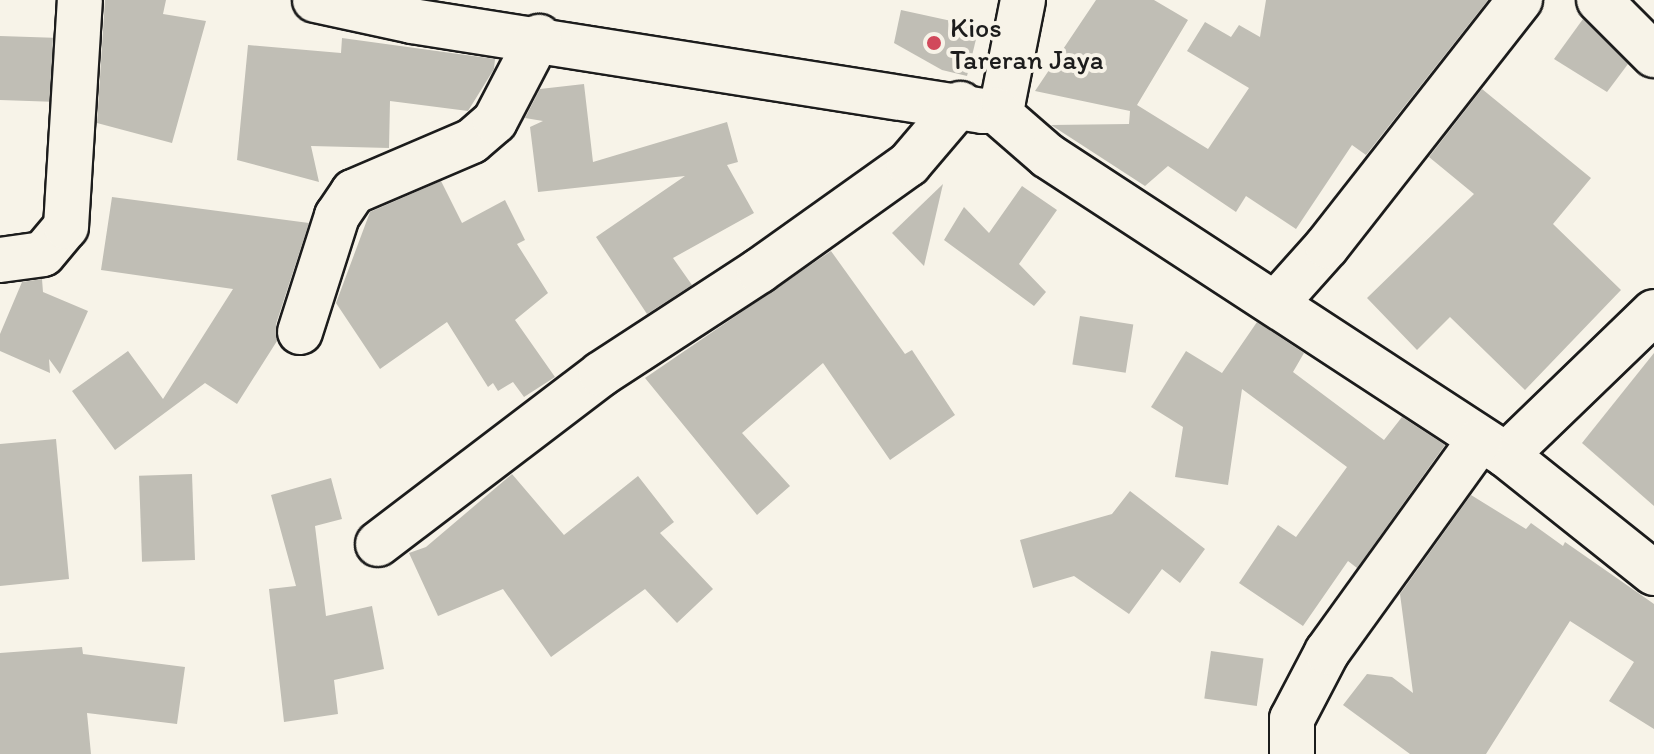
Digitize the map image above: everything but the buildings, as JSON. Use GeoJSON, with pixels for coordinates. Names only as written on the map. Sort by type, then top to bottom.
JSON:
{"type":"FeatureCollection","features":[{"type":"Feature","properties":{"kind":"street"},"geometry":{"type":"LineString","coordinates":[[0,260],[43,254],[66,227],[80,0]]}},
{"type":"Feature","properties":{"kind":"street"},"geometry":{"type":"LineString","coordinates":[[315,0],[412,21],[539,37],[978,107],[1048,156],[1277,302],[1493,448],[1654,573]]}},
{"type":"Feature","properties":{"kind":"street"},"geometry":{"type":"LineString","coordinates":[[378,544],[601,374],[759,271],[897,173],[936,138],[1008,86],[1023,0]]}},
{"type":"Feature","properties":{"kind":"street"},"geometry":{"type":"LineString","coordinates":[[1277,302],[1327,246],[1520,0]]}},
{"type":"Feature","properties":{"kind":"street"},"geometry":{"type":"LineString","coordinates":[[1599,0],[1654,55]]}},
{"type":"Feature","properties":{"kind":"street"},"geometry":{"type":"LineString","coordinates":[[300,332],[337,216],[353,192],[472,141],[495,121],[539,37]]}},
{"type":"Feature","properties":{"kind":"street"},"geometry":{"type":"LineString","coordinates":[[1292,754],[1292,719],[1327,652],[1493,448],[1654,312]]}},
{"type":"Feature","properties":{"kind":"place","name":"Kios Tareran Jaya"},"geometry":{"type":"Point","coordinates":[934,43]}}]}
